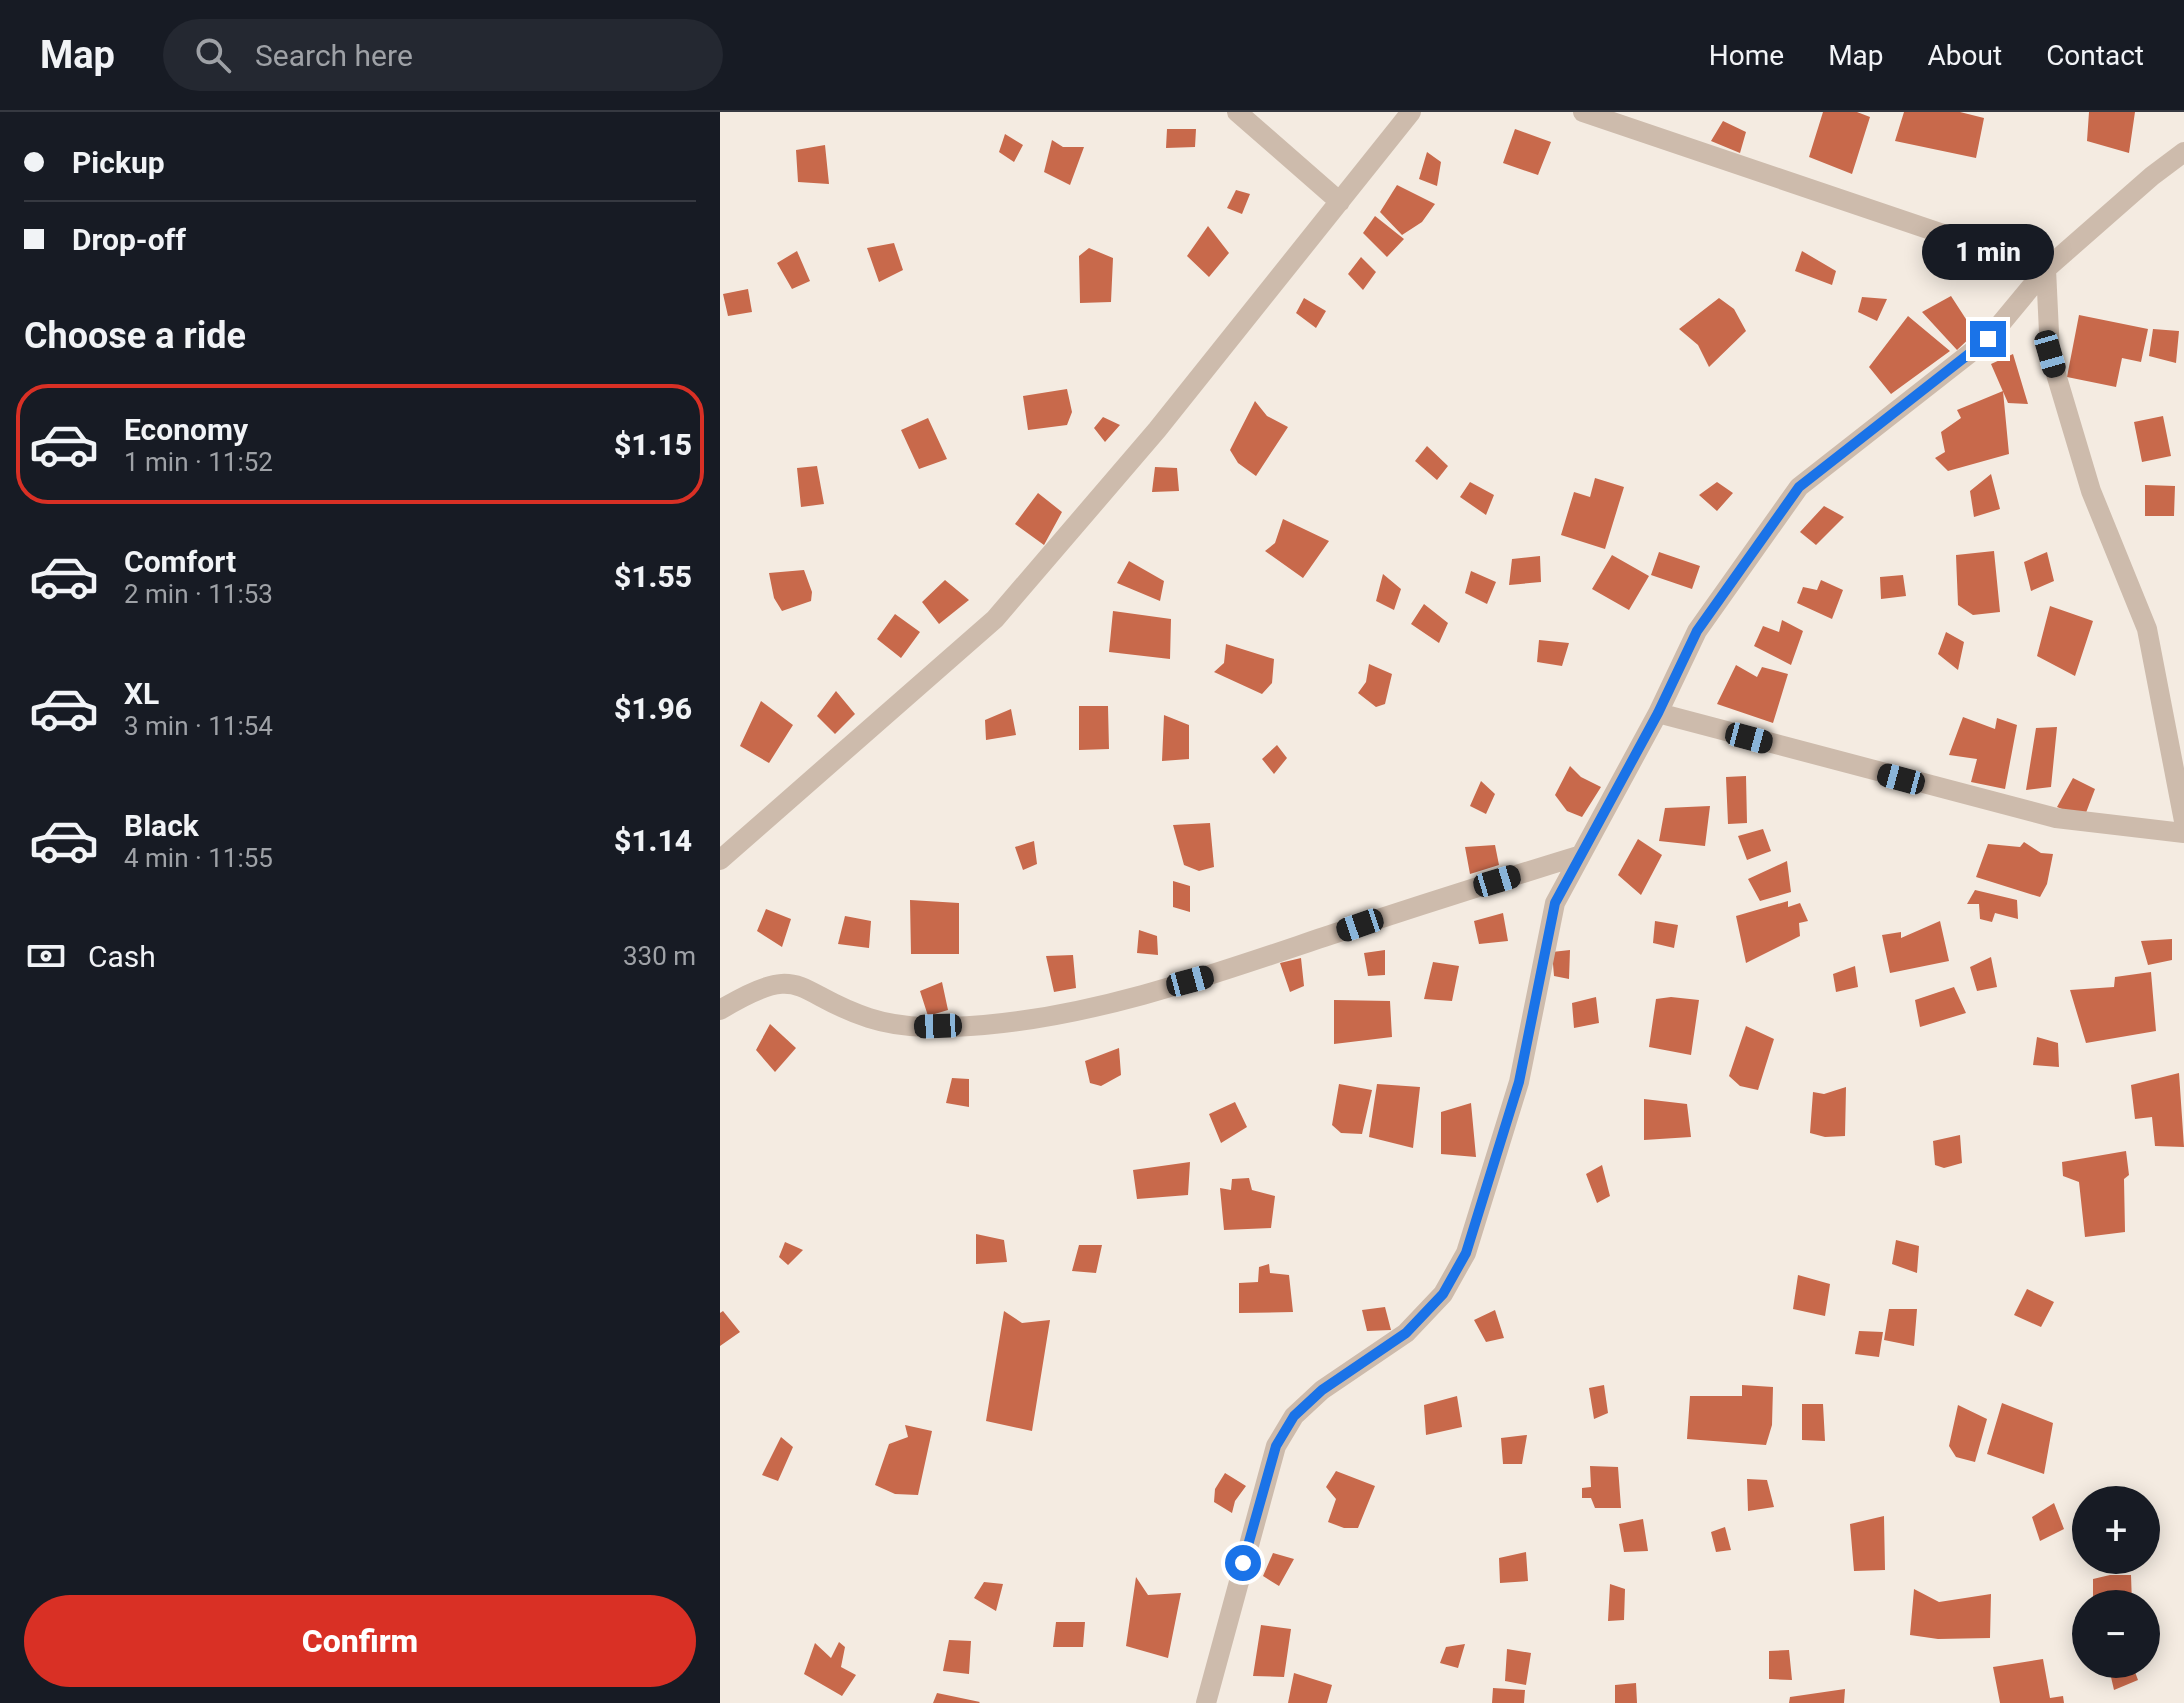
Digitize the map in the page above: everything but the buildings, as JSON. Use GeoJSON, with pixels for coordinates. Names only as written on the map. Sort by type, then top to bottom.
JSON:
{"type":"FeatureCollection","features":[{"type":"Feature","properties":{"kind":"street"},"geometry":{"type":"LineString","coordinates":[[1237,112],[1340,202]]}},
{"type":"Feature","properties":{"kind":"street"},"geometry":{"type":"LineString","coordinates":[[720,860],[995,619],[1157,430],[1411,112]]}},
{"type":"Feature","properties":{"kind":"street"},"geometry":{"type":"LineString","coordinates":[[1583,112],[2046,269]]}},
{"type":"Feature","properties":{"kind":"street"},"geometry":{"type":"LineString","coordinates":[[1206,1703],[1276,1446],[1294,1416],[1322,1390],[1406,1333],[1443,1294],[1466,1253],[1519,1082],[1555,903],[1658,713],[1697,631],[1799,487],[1988,339],[2046,269],[2184,152]]}},
{"type":"Feature","properties":{"kind":"street"},"geometry":{"type":"LineString","coordinates":[[2046,269],[2050,354],[2091,491],[2147,629],[2184,821]]}},
{"type":"Feature","properties":{"kind":"street"},"geometry":{"type":"LineString","coordinates":[[1658,713],[2056,818],[2184,833]]}},
{"type":"Feature","properties":{"kind":"street"},"geometry":{"type":"LineString","coordinates":[[720,1010],[757,987],[781,982],[809,988],[868,1018],[914,1027],[985,1025],[1110,1003],[1217,973],[1578,856]]}},
{"type":"Feature","properties":{"kind":"route"},"geometry":{"type":"LineString","coordinates":[[1243,1563],[1276,1446],[1294,1416],[1322,1390],[1406,1333],[1443,1294],[1466,1253],[1519,1082],[1555,903],[1658,713],[1697,631],[1799,487],[1927,390],[1988,339]]}}]}
